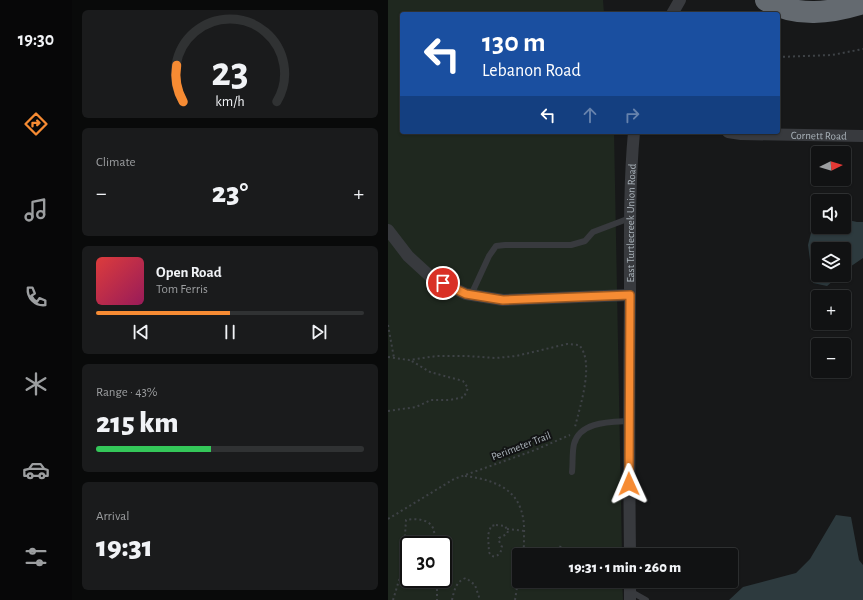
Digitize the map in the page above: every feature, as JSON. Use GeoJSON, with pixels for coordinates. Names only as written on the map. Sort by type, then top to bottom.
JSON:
{"type":"FeatureCollection","features":[{"type":"Feature","properties":{"kind":"highway"},"geometry":{"type":"LineString","coordinates":[[766,0],[791,10],[805,12],[834,11],[863,3]]}},
{"type":"Feature","properties":{"kind":"street"},"geometry":{"type":"LineString","coordinates":[[673,12],[680,0]]}},
{"type":"Feature","properties":{"kind":"street","name":"East Turtlecreek Union Road"},"geometry":{"type":"LineString","coordinates":[[630,548],[630,218],[634,134]]}},
{"type":"Feature","properties":{"kind":"street","name":"Cornett Road"},"geometry":{"type":"LineString","coordinates":[[742,134],[863,136]]}},
{"type":"Feature","properties":{"kind":"street"},"geometry":{"type":"LineString","coordinates":[[388,230],[408,256],[432,278],[466,294],[503,300],[630,295]]}},
{"type":"Feature","properties":{"kind":"lane"},"geometry":{"type":"LineString","coordinates":[[471,295],[489,256],[496,246],[571,245],[585,241],[593,232],[630,218]]}},
{"type":"Feature","properties":{"kind":"lane"},"geometry":{"type":"LineString","coordinates":[[572,472],[574,444],[578,436],[584,430],[592,426],[605,423],[629,421]]}},
{"type":"Feature","properties":{"kind":"lane"},"geometry":{"type":"LineString","coordinates":[[630,591],[646,600]]}},
{"type":"Feature","properties":{"kind":"path"},"geometry":{"type":"LineString","coordinates":[[780,57],[832,55],[863,49]]}},
{"type":"Feature","properties":{"kind":"path"},"geometry":{"type":"LineString","coordinates":[[388,325],[394,358]]}},
{"type":"Feature","properties":{"kind":"path"},"geometry":{"type":"LineString","coordinates":[[388,357],[409,360],[437,356],[496,358],[516,356],[567,344],[579,345],[585,351],[585,392],[574,434]]}},
{"type":"Feature","properties":{"kind":"path"},"geometry":{"type":"LineString","coordinates":[[388,411],[416,407],[432,400],[450,400],[464,397],[468,388],[463,381],[430,372],[409,360]]}},
{"type":"Feature","properties":{"kind":"path","name":"Perimeter Trail"},"geometry":{"type":"LineString","coordinates":[[388,519],[454,479],[535,450],[584,430]]}},
{"type":"Feature","properties":{"kind":"path"},"geometry":{"type":"LineString","coordinates":[[464,476],[497,483],[509,490],[519,501],[523,514],[525,531],[524,548]]}},
{"type":"Feature","properties":{"kind":"path"},"geometry":{"type":"LineString","coordinates":[[405,536],[406,520],[415,519],[423,520],[431,524],[434,530],[434,536]]}},
{"type":"Feature","properties":{"kind":"path"},"geometry":{"type":"LineString","coordinates":[[507,529],[507,534],[499,538],[502,547],[501,553],[496,556],[491,556],[487,541],[491,526],[505,526],[507,529],[525,531]]}},
{"type":"Feature","properties":{"kind":"path"},"geometry":{"type":"LineString","coordinates":[[393,600],[400,574]]}},
{"type":"Feature","properties":{"kind":"path"},"geometry":{"type":"LineString","coordinates":[[452,600],[458,583],[466,578],[475,585],[480,600]]}},
{"type":"Feature","properties":{"kind":"path"},"geometry":{"type":"LineString","coordinates":[[437,588],[437,600]]}},
{"type":"Feature","properties":{"kind":"path"},"geometry":{"type":"LineString","coordinates":[[515,600],[517,588]]}},
{"type":"Feature","properties":{"kind":"shaded area"},"geometry":{"type":"Polygon","coordinates":[[[388,0],[603,0],[604,12],[400,12],[400,134],[614,134],[622,548],[512,548],[512,588],[622,588],[623,600],[388,600],[388,0]]]}},
{"type":"Feature","properties":{"kind":"shaded area"},"geometry":{"type":"Polygon","coordinates":[[[851,221],[863,222],[863,258],[851,266],[851,242],[811,242],[811,268],[808,245],[811,233],[851,234],[851,221]]]}},
{"type":"Feature","properties":{"kind":"shaded area"},"geometry":{"type":"Polygon","coordinates":[[[813,282],[832,282],[827,286],[813,282]]]}},
{"type":"Feature","properties":{"kind":"shaded area"},"geometry":{"type":"Polygon","coordinates":[[[836,515],[851,517],[859,560],[863,565],[863,600],[729,600],[743,587],[796,573],[810,559],[836,515]]]}},
{"type":"Feature","properties":{"kind":"route"},"geometry":{"type":"LineString","coordinates":[[443,283],[466,294],[503,300],[630,295],[629,484]]}}]}
